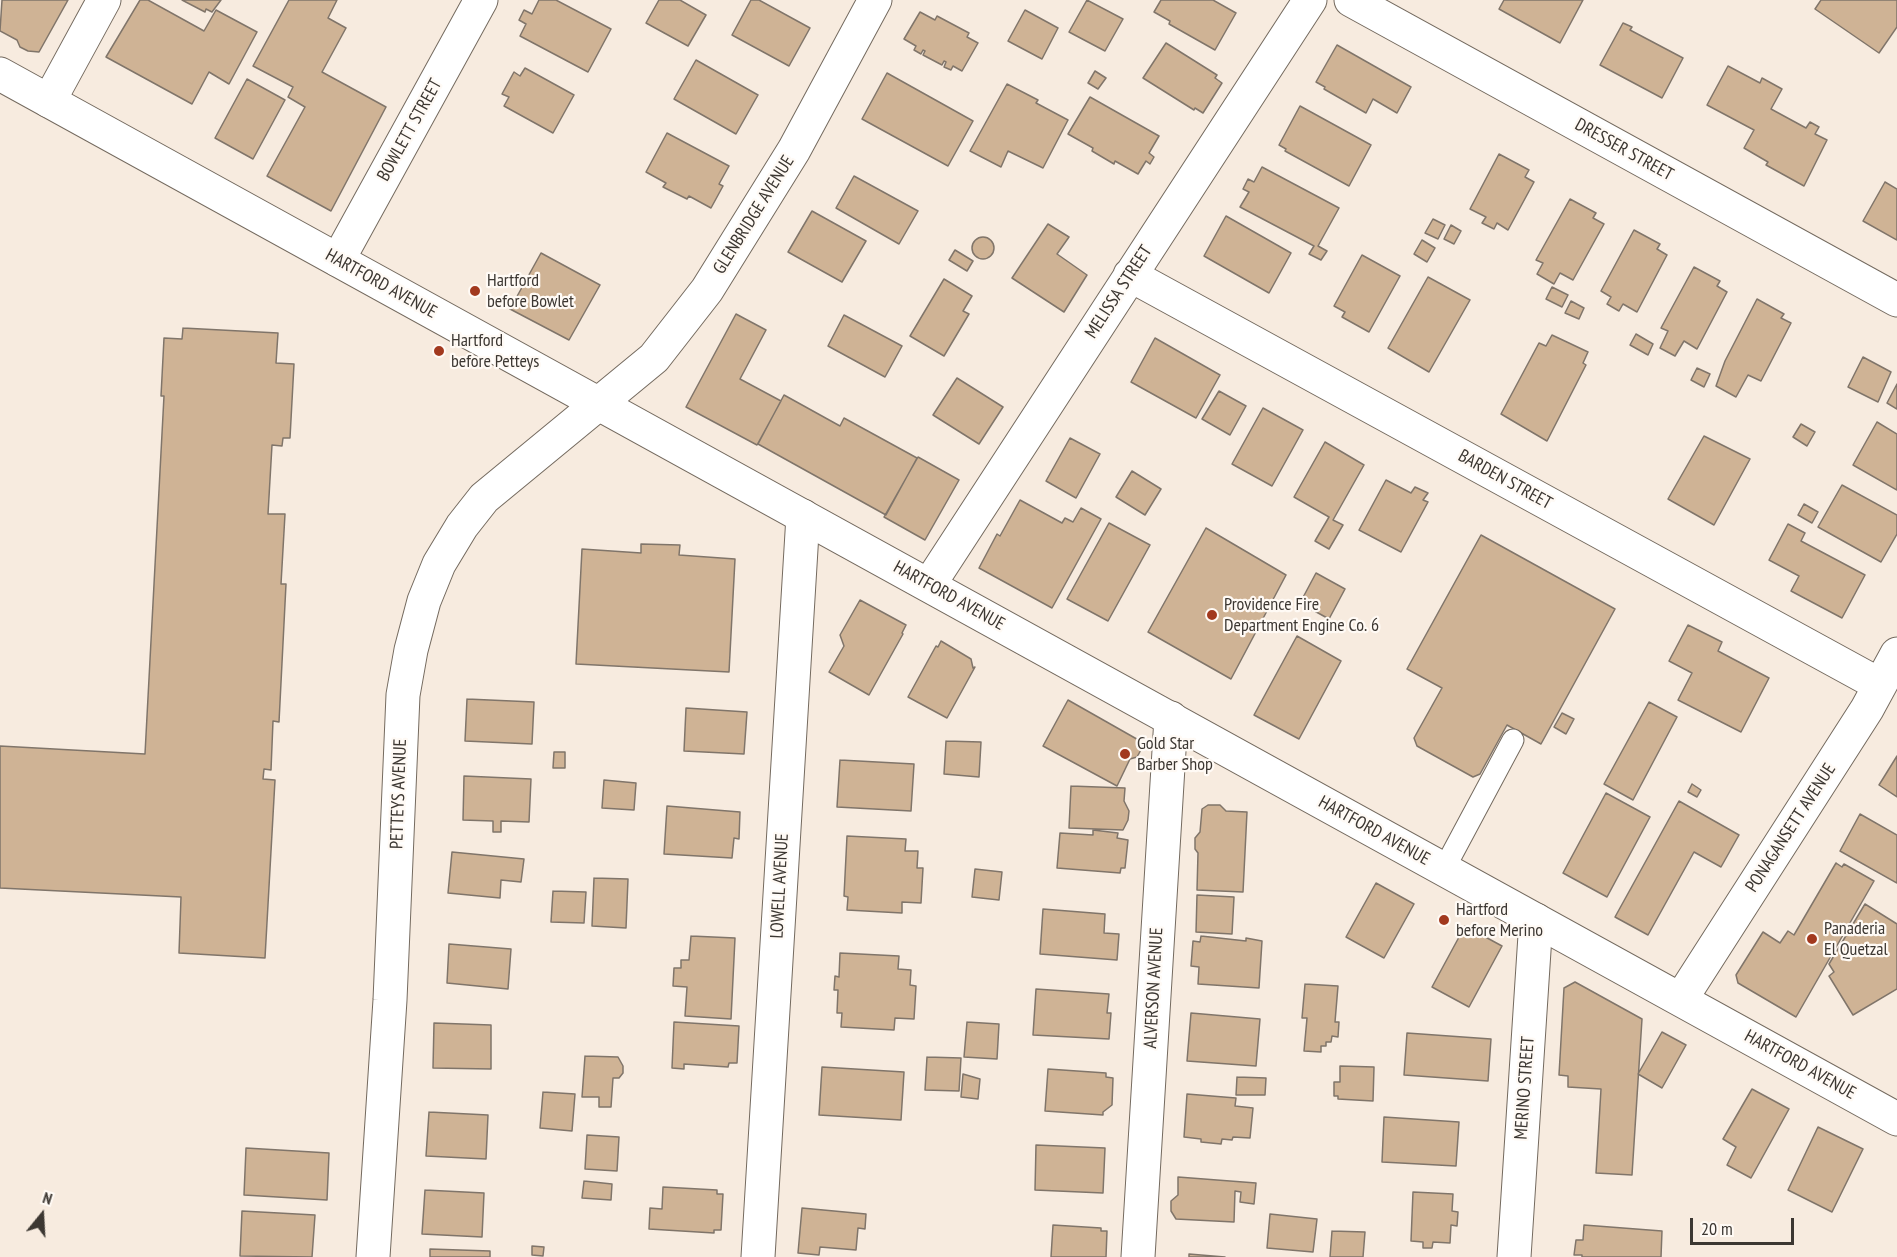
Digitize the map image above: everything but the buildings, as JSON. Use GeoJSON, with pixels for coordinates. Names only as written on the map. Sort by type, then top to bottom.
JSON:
{"type":"FeatureCollection","features":[{"type":"Feature","properties":{"kind":"street"},"geometry":{"type":"LineString","coordinates":[[49,101],[104,0]]}},
{"type":"Feature","properties":{"kind":"street","name":"BOWLETT STREET"},"geometry":{"type":"LineString","coordinates":[[338,260],[481,0]]}},
{"type":"Feature","properties":{"kind":"street","name":"GLENBRIDGE AVENUE"},"geometry":{"type":"LineString","coordinates":[[598,403],[654,358],[707,290],[794,150],[875,0]]}},
{"type":"Feature","properties":{"kind":"street","name":"MELISSA STREET"},"geometry":{"type":"LineString","coordinates":[[929,585],[1310,0]]}},
{"type":"Feature","properties":{"kind":"street","name":"DRESSER STREET"},"geometry":{"type":"LineString","coordinates":[[1351,0],[1897,300]]}},
{"type":"Feature","properties":{"kind":"street","name":"HARTFORD AVENUE"},"geometry":{"type":"LineString","coordinates":[[0,74],[1897,1119]]}},
{"type":"Feature","properties":{"kind":"street","name":"BARDEN STREET"},"geometry":{"type":"LineString","coordinates":[[1130,275],[1880,685]]}},
{"type":"Feature","properties":{"kind":"street","name":"PETTEYS AVENUE"},"geometry":{"type":"LineString","coordinates":[[373,1257],[390,1000],[403,695],[423,601],[439,564],[462,526],[484,498],[598,403]]}},
{"type":"Feature","properties":{"kind":"street","name":"LOWELL AVENUE"},"geometry":{"type":"LineString","coordinates":[[758,1257],[803,516]]}},
{"type":"Feature","properties":{"kind":"street","name":"PONAGANSETT AVENUE"},"geometry":{"type":"LineString","coordinates":[[1681,999],[1862,717],[1897,654]]}},
{"type":"Feature","properties":{"kind":"street","name":"ALVERSON AVENUE"},"geometry":{"type":"LineString","coordinates":[[1138,1257],[1171,718]]}},
{"type":"Feature","properties":{"kind":"street","name":"MERINO STREET"},"geometry":{"type":"LineString","coordinates":[[1514,1257],[1536,920]]}},
{"type":"Feature","properties":{"kind":"lane"},"geometry":{"type":"LineString","coordinates":[[1444,869],[1513,740]]}},
{"type":"Feature","properties":{"kind":"place","name":"Hartford before Bowlet"},"geometry":{"type":"Point","coordinates":[475,291]}},
{"type":"Feature","properties":{"kind":"place","name":"Hartford before Petteys"},"geometry":{"type":"Point","coordinates":[439,351]}},
{"type":"Feature","properties":{"kind":"place","name":"Providence Fire Department Engine Co. 6"},"geometry":{"type":"Point","coordinates":[1212,615]}},
{"type":"Feature","properties":{"kind":"place","name":"Gold Star Barber Shop"},"geometry":{"type":"Point","coordinates":[1125,754]}},
{"type":"Feature","properties":{"kind":"place","name":"Hartford before Merino"},"geometry":{"type":"Point","coordinates":[1444,920]}},
{"type":"Feature","properties":{"kind":"place","name":"Panaderia El Quetzal"},"geometry":{"type":"Point","coordinates":[1812,939]}}]}
